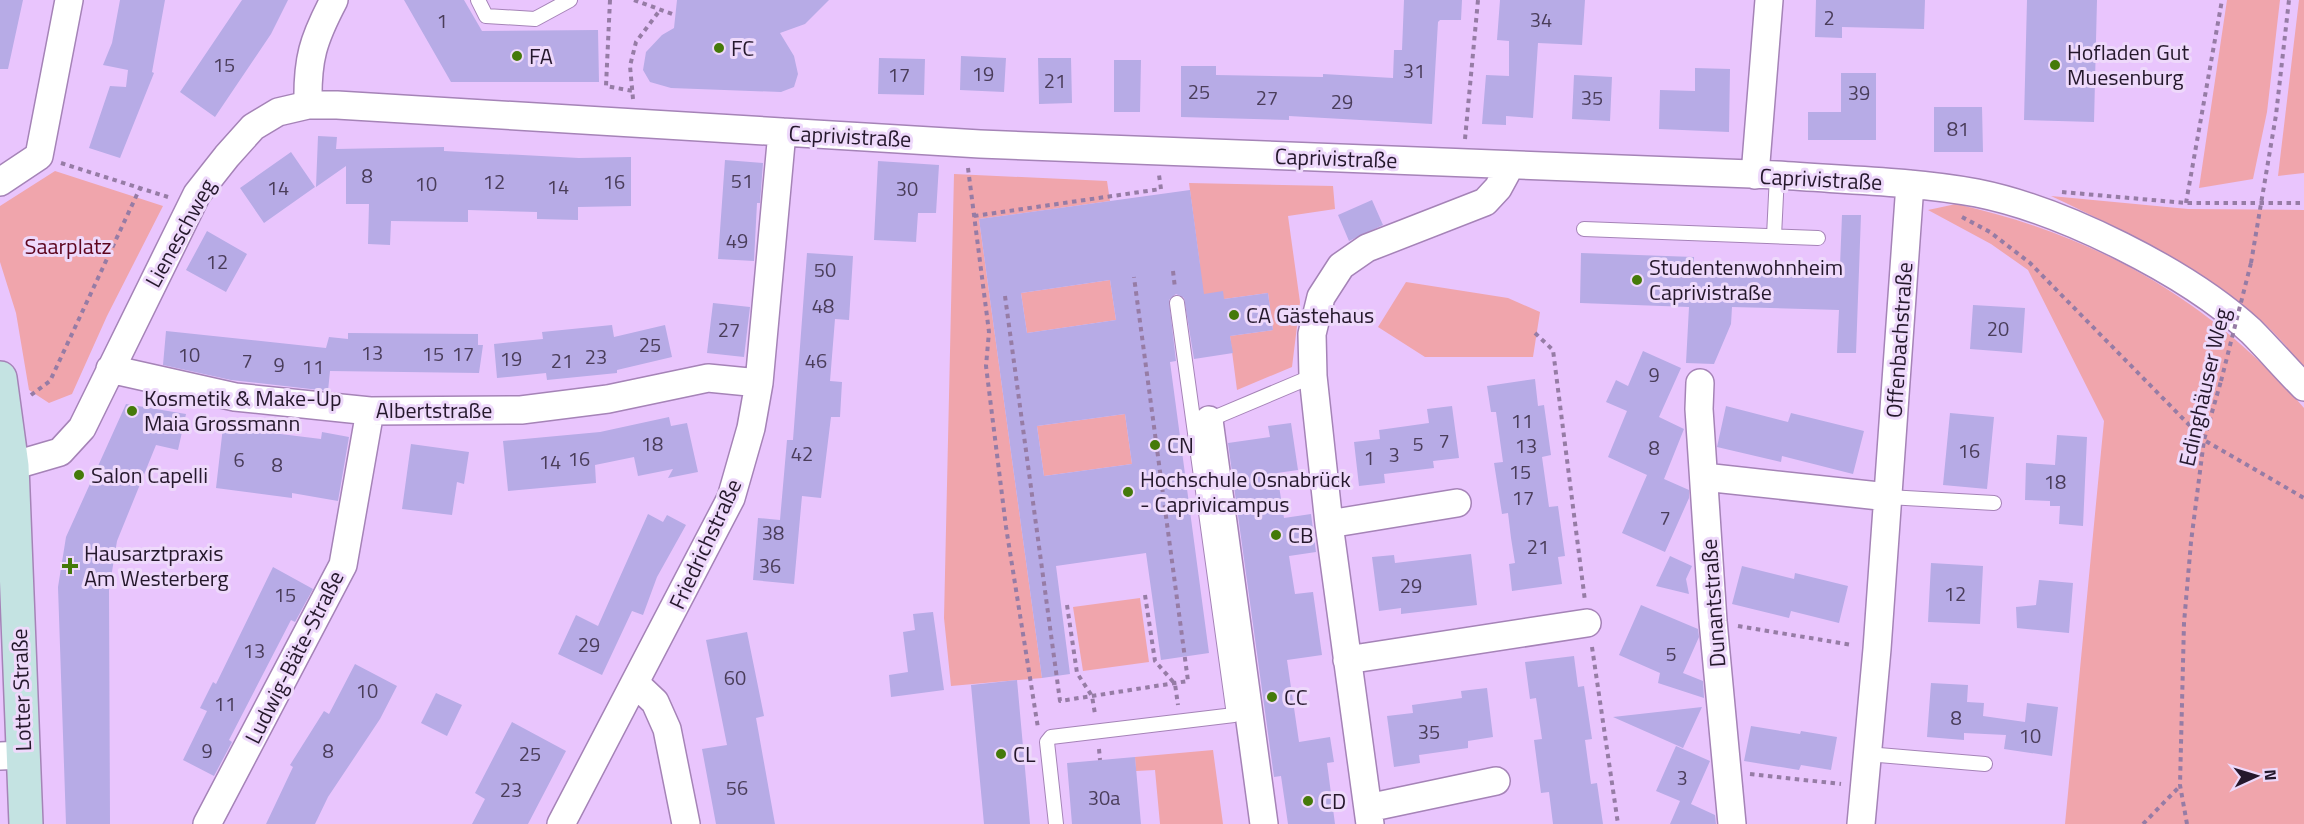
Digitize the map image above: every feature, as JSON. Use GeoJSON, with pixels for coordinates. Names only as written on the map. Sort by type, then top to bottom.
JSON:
{"type":"FeatureCollection","features":[{"type":"Feature","properties":{"kind":"street"},"geometry":{"type":"LineString","coordinates":[[0,182],[39,156],[69,0]]}},
{"type":"Feature","properties":{"kind":"street"},"geometry":{"type":"LineString","coordinates":[[308,105],[307,74],[312,46],[334,0]]}},
{"type":"Feature","properties":{"kind":"street"},"geometry":{"type":"LineString","coordinates":[[1766,175],[1769,0]]}},
{"type":"Feature","properties":{"kind":"street","name":"Caprivistraße"},"geometry":{"type":"LineString","coordinates":[[308,105],[965,143],[1766,175],[1910,184],[2002,199],[2052,216],[2112,242],[2190,286],[2250,330],[2304,387]]}},
{"type":"Feature","properties":{"kind":"street","name":"Lieneschweg"},"geometry":{"type":"LineString","coordinates":[[12,466],[60,452],[82,428],[197,194],[253,127],[278,112],[308,105]]}},
{"type":"Feature","properties":{"kind":"street","name":"Friedrichstraße"},"geometry":{"type":"LineString","coordinates":[[561,824],[731,498],[751,428],[759,383],[782,132]]}},
{"type":"Feature","properties":{"kind":"street"},"geometry":{"type":"LineString","coordinates":[[1496,781],[1369,816],[1329,524],[1313,376],[1312,334],[1321,297],[1341,266],[1367,248],[1485,202],[1498,189],[1510,166]]}},
{"type":"Feature","properties":{"kind":"street","name":"Offenbachstraße"},"geometry":{"type":"LineString","coordinates":[[1861,824],[1877,649],[1910,184]]}},
{"type":"Feature","properties":{"kind":"street","name":"Albertstraße"},"geometry":{"type":"LineString","coordinates":[[110,369],[236,397],[370,411],[521,410],[608,399],[708,378],[759,383]]}},
{"type":"Feature","properties":{"kind":"street","name":"Lotter Straße"},"geometry":{"type":"LineString","coordinates":[[0,378],[12,466],[12,756],[26,824]]}},
{"type":"Feature","properties":{"kind":"street","name":"Dunantstraße"},"geometry":{"type":"LineString","coordinates":[[1700,382],[1699,410],[1713,621],[1732,824]]}},
{"type":"Feature","properties":{"kind":"street","name":"Ludwig-Bäte-Straße"},"geometry":{"type":"LineString","coordinates":[[207,824],[343,565],[370,411]]}},
{"type":"Feature","properties":{"kind":"street"},"geometry":{"type":"LineString","coordinates":[[1202,423],[1264,824]]}},
{"type":"Feature","properties":{"kind":"street"},"geometry":{"type":"LineString","coordinates":[[1704,477],[1888,497]]}},
{"type":"Feature","properties":{"kind":"street"},"geometry":{"type":"LineString","coordinates":[[1329,524],[1457,503]]}},
{"type":"Feature","properties":{"kind":"street"},"geometry":{"type":"LineString","coordinates":[[1347,660],[1587,623]]}},
{"type":"Feature","properties":{"kind":"street"},"geometry":{"type":"LineString","coordinates":[[636,684],[655,702],[667,729],[686,824]]}},
{"type":"Feature","properties":{"kind":"lane"},"geometry":{"type":"LineString","coordinates":[[478,0],[486,16],[535,19],[570,0]]}},
{"type":"Feature","properties":{"kind":"lane"},"geometry":{"type":"LineString","coordinates":[[1766,175],[1774,236]]}},
{"type":"Feature","properties":{"kind":"lane"},"geometry":{"type":"LineString","coordinates":[[1584,229],[1818,238]]}},
{"type":"Feature","properties":{"kind":"lane"},"geometry":{"type":"LineString","coordinates":[[1056,824],[1047,742],[1051,737],[1234,714],[1202,423],[1177,303]]}},
{"type":"Feature","properties":{"kind":"lane"},"geometry":{"type":"LineString","coordinates":[[1202,423],[1313,376]]}},
{"type":"Feature","properties":{"kind":"lane"},"geometry":{"type":"LineString","coordinates":[[1888,497],[1994,503]]}},
{"type":"Feature","properties":{"kind":"lane"},"geometry":{"type":"LineString","coordinates":[[1867,754],[1985,764]]}},
{"type":"Feature","properties":{"kind":"path"},"geometry":{"type":"LineString","coordinates":[[610,0],[606,86],[633,91]]}},
{"type":"Feature","properties":{"kind":"path"},"geometry":{"type":"LineString","coordinates":[[634,0],[675,15]]}},
{"type":"Feature","properties":{"kind":"path"},"geometry":{"type":"LineString","coordinates":[[1463,164],[1478,0]]}},
{"type":"Feature","properties":{"kind":"path"},"geometry":{"type":"LineString","coordinates":[[2186,203],[2222,0]]}},
{"type":"Feature","properties":{"kind":"path","name":"Edinghäuser Weg"},"geometry":{"type":"LineString","coordinates":[[2187,824],[2180,785],[2184,623],[2190,542],[2204,440],[2251,263],[2263,203],[2289,0]]}},
{"type":"Feature","properties":{"kind":"path"},"geometry":{"type":"LineString","coordinates":[[631,123],[633,91],[630,66],[636,42],[660,10]]}},
{"type":"Feature","properties":{"kind":"path"},"geometry":{"type":"LineString","coordinates":[[965,143],[989,332],[987,378],[1035,723]]}},
{"type":"Feature","properties":{"kind":"path"},"geometry":{"type":"LineString","coordinates":[[39,156],[172,198]]}},
{"type":"Feature","properties":{"kind":"path"},"geometry":{"type":"LineString","coordinates":[[6,412],[50,381],[140,188]]}},
{"type":"Feature","properties":{"kind":"path"},"geometry":{"type":"LineString","coordinates":[[974,216],[1130,196],[1161,189]]}},
{"type":"Feature","properties":{"kind":"path"},"geometry":{"type":"LineString","coordinates":[[2051,191],[2186,203],[2304,203]]}},
{"type":"Feature","properties":{"kind":"path"},"geometry":{"type":"LineString","coordinates":[[1957,214],[1990,232],[2030,263],[2204,440],[2304,498]]}},
{"type":"Feature","properties":{"kind":"path"},"geometry":{"type":"LineString","coordinates":[[1005,296],[1060,701],[1188,681],[1134,277]]}},
{"type":"Feature","properties":{"kind":"path"},"geometry":{"type":"LineString","coordinates":[[1535,333],[1553,350],[1587,623]]}},
{"type":"Feature","properties":{"kind":"path"},"geometry":{"type":"LineString","coordinates":[[1145,595],[1155,661],[1175,684],[1181,722]]}},
{"type":"Feature","properties":{"kind":"path"},"geometry":{"type":"LineString","coordinates":[[1067,605],[1077,672]]}},
{"type":"Feature","properties":{"kind":"path"},"geometry":{"type":"LineString","coordinates":[[1713,621],[1877,649]]}},
{"type":"Feature","properties":{"kind":"path"},"geometry":{"type":"LineString","coordinates":[[1595,657],[1618,824]]}},
{"type":"Feature","properties":{"kind":"path"},"geometry":{"type":"LineString","coordinates":[[1728,772],[1864,786]]}},
{"type":"Feature","properties":{"kind":"path"},"geometry":{"type":"LineString","coordinates":[[2143,824],[2180,785]]}},
{"type":"Feature","properties":{"kind":"green space"},"geometry":{"type":"Polygon","coordinates":[[[2227,0],[2280,0],[2267,112],[2253,179],[2199,188],[2227,0]]]}},
{"type":"Feature","properties":{"kind":"green space"},"geometry":{"type":"Polygon","coordinates":[[[2299,0],[2304,0],[2304,173],[2278,176],[2299,0]]]}},
{"type":"Feature","properties":{"kind":"green space","name":"Saarplatz"},"geometry":{"type":"Polygon","coordinates":[[[55,171],[163,206],[107,316],[72,394],[49,403],[29,390],[16,313],[0,262],[0,206],[55,171]]]}},
{"type":"Feature","properties":{"kind":"green space"},"geometry":{"type":"Polygon","coordinates":[[[954,174],[1107,181],[1110,201],[979,219],[1042,678],[951,686],[944,618],[954,174]]]}},
{"type":"Feature","properties":{"kind":"green space"},"geometry":{"type":"Polygon","coordinates":[[[1189,183],[1333,186],[1335,209],[1288,216],[1300,302],[1292,367],[1237,390],[1230,336],[1273,330],[1268,293],[1224,299],[1195,296],[1200,266],[1189,183]]]}},
{"type":"Feature","properties":{"kind":"green space"},"geometry":{"type":"Polygon","coordinates":[[[2051,196],[2188,209],[2304,210],[2304,367],[2263,322],[2209,281],[2158,250],[2051,196]]]}},
{"type":"Feature","properties":{"kind":"green space"},"geometry":{"type":"Polygon","coordinates":[[[1956,204],[2007,217],[2056,234],[2103,253],[2147,277],[2189,304],[2229,334],[2268,369],[2304,408],[2304,824],[2065,824],[2104,421],[2028,270],[1991,244],[1928,210],[1956,204]]]}},
{"type":"Feature","properties":{"kind":"green space"},"geometry":{"type":"Polygon","coordinates":[[[1110,280],[1116,320],[1027,333],[1021,293],[1110,280]]]}},
{"type":"Feature","properties":{"kind":"green space"},"geometry":{"type":"Polygon","coordinates":[[[1406,282],[1508,298],[1540,312],[1533,357],[1425,357],[1378,327],[1406,282]]]}},
{"type":"Feature","properties":{"kind":"green space"},"geometry":{"type":"Polygon","coordinates":[[[1125,414],[1132,464],[1044,476],[1037,426],[1125,414]]]}},
{"type":"Feature","properties":{"kind":"green space"},"geometry":{"type":"Polygon","coordinates":[[[1140,598],[1149,662],[1083,671],[1073,607],[1140,598]]]}},
{"type":"Feature","properties":{"kind":"green space"},"geometry":{"type":"Polygon","coordinates":[[[1213,750],[1223,824],[1160,824],[1155,770],[1136,771],[1135,757],[1213,750]]]}},
{"type":"Feature","properties":{"kind":"building"},"geometry":{"type":"Polygon","coordinates":[[[0,0],[23,0],[8,69],[0,69],[0,0]]]}},
{"type":"Feature","properties":{"kind":"building"},"geometry":{"type":"Polygon","coordinates":[[[120,0],[165,0],[152,72],[154,73],[120,158],[89,148],[110,86],[126,87],[128,70],[103,65],[112,43],[120,0]]]}},
{"type":"Feature","properties":{"kind":"building"},"geometry":{"type":"Polygon","coordinates":[[[242,0],[288,0],[271,34],[215,117],[180,92],[242,0]]]}},
{"type":"Feature","properties":{"kind":"building","name":"FA"},"geometry":{"type":"Polygon","coordinates":[[[404,0],[464,0],[482,31],[598,30],[599,82],[451,82],[404,0]]]}},
{"type":"Feature","properties":{"kind":"building","name":"FC"},"geometry":{"type":"Polygon","coordinates":[[[677,0],[829,0],[805,24],[780,33],[794,56],[798,74],[794,87],[781,92],[671,88],[650,82],[643,70],[646,52],[662,35],[674,28],[677,0]]]}},
{"type":"Feature","properties":{"kind":"building"},"geometry":{"type":"Polygon","coordinates":[[[1404,0],[1462,0],[1461,20],[1440,20],[1438,22],[1432,124],[1289,116],[1289,120],[1181,117],[1181,66],[1216,66],[1216,75],[1323,77],[1323,74],[1393,78],[1394,50],[1402,50],[1404,0]]]}},
{"type":"Feature","properties":{"kind":"building"},"geometry":{"type":"Polygon","coordinates":[[[1500,0],[1585,0],[1582,45],[1538,43],[1533,118],[1506,116],[1506,125],[1482,124],[1486,75],[1509,76],[1509,41],[1497,40],[1500,0]]]}},
{"type":"Feature","properties":{"kind":"building"},"geometry":{"type":"Polygon","coordinates":[[[1816,0],[1925,0],[1924,29],[1842,27],[1842,38],[1815,37],[1816,0]]]}},
{"type":"Feature","properties":{"kind":"building"},"geometry":{"type":"Polygon","coordinates":[[[2027,0],[2097,0],[2094,122],[2024,120],[2027,0]]]}},
{"type":"Feature","properties":{"kind":"building"},"geometry":{"type":"Polygon","coordinates":[[[961,56],[1006,58],[1004,92],[960,90],[961,56]]]}},
{"type":"Feature","properties":{"kind":"building"},"geometry":{"type":"Polygon","coordinates":[[[879,58],[925,59],[924,95],[878,94],[879,58]]]}},
{"type":"Feature","properties":{"kind":"building"},"geometry":{"type":"Polygon","coordinates":[[[1038,58],[1071,58],[1072,103],[1039,104],[1038,58]]]}},
{"type":"Feature","properties":{"kind":"building"},"geometry":{"type":"Polygon","coordinates":[[[1114,60],[1141,60],[1140,112],[1114,112],[1114,60]]]}},
{"type":"Feature","properties":{"kind":"building"},"geometry":{"type":"Polygon","coordinates":[[[1695,68],[1730,69],[1729,132],[1659,129],[1660,90],[1695,91],[1695,68]]]}},
{"type":"Feature","properties":{"kind":"building"},"geometry":{"type":"Polygon","coordinates":[[[1841,73],[1876,73],[1876,140],[1808,140],[1808,112],[1841,112],[1841,73]]]}},
{"type":"Feature","properties":{"kind":"building"},"geometry":{"type":"Polygon","coordinates":[[[1574,75],[1612,77],[1610,121],[1572,119],[1574,75]]]}},
{"type":"Feature","properties":{"kind":"building"},"geometry":{"type":"Polygon","coordinates":[[[1934,107],[1982,107],[1983,152],[1934,152],[1934,107]]]}},
{"type":"Feature","properties":{"kind":"building"},"geometry":{"type":"Polygon","coordinates":[[[318,136],[337,137],[336,149],[444,147],[444,151],[579,158],[631,157],[631,206],[578,207],[578,220],[537,219],[537,212],[468,210],[468,222],[391,221],[390,245],[368,244],[369,204],[346,204],[346,166],[316,187],[318,136]]]}},
{"type":"Feature","properties":{"kind":"building"},"geometry":{"type":"Polygon","coordinates":[[[291,152],[315,187],[264,223],[240,188],[291,152]]]}},
{"type":"Feature","properties":{"kind":"building"},"geometry":{"type":"Polygon","coordinates":[[[725,160],[763,163],[760,203],[757,203],[754,261],[718,259],[725,160]]]}},
{"type":"Feature","properties":{"kind":"building"},"geometry":{"type":"Polygon","coordinates":[[[878,161],[939,165],[936,213],[918,213],[916,242],[874,240],[878,161]]]}},
{"type":"Feature","properties":{"kind":"building","name":"CN"},"geometry":{"type":"Polygon","coordinates":[[[1190,190],[1204,294],[1223,291],[1224,299],[1268,293],[1273,330],[1230,336],[1233,353],[1194,359],[1184,298],[1176,294],[1169,300],[1176,361],[1170,362],[1209,653],[1161,660],[1146,553],[1056,566],[1070,674],[1042,678],[979,219],[1190,190]],[[1110,280],[1021,293],[1027,333],[1116,320],[1110,280]],[[1125,414],[1037,426],[1044,476],[1132,464],[1125,414]]]}},
{"type":"Feature","properties":{"kind":"building"},"geometry":{"type":"Polygon","coordinates":[[[1372,200],[1383,225],[1349,241],[1338,215],[1372,200]]]}},
{"type":"Feature","properties":{"kind":"building"},"geometry":{"type":"Polygon","coordinates":[[[1842,215],[1861,215],[1856,353],[1837,353],[1839,310],[1732,307],[1731,324],[1714,364],[1686,363],[1689,307],[1580,303],[1581,253],[1694,257],[1694,262],[1840,266],[1842,215]]]}},
{"type":"Feature","properties":{"kind":"building"},"geometry":{"type":"Polygon","coordinates":[[[207,231],[247,254],[226,292],[186,270],[207,231]]]}},
{"type":"Feature","properties":{"kind":"building"},"geometry":{"type":"Polygon","coordinates":[[[807,253],[853,256],[849,320],[835,319],[830,381],[842,382],[840,417],[831,417],[821,498],[802,496],[794,584],[753,580],[758,518],[780,520],[787,440],[793,440],[807,253]]]}},
{"type":"Feature","properties":{"kind":"building"},"geometry":{"type":"Polygon","coordinates":[[[713,303],[750,307],[744,357],[707,353],[713,303]]]}},
{"type":"Feature","properties":{"kind":"building"},"geometry":{"type":"Polygon","coordinates":[[[1973,305],[2025,308],[2022,353],[1970,349],[1973,305]]]}},
{"type":"Feature","properties":{"kind":"building"},"geometry":{"type":"Polygon","coordinates":[[[612,325],[614,337],[665,325],[672,357],[617,370],[617,373],[547,380],[546,373],[497,378],[494,344],[543,339],[542,332],[612,325]]]}},
{"type":"Feature","properties":{"kind":"building"},"geometry":{"type":"Polygon","coordinates":[[[166,331],[326,348],[329,337],[348,339],[348,333],[478,334],[478,345],[483,345],[479,373],[330,371],[328,391],[231,380],[163,365],[166,331]]]}},
{"type":"Feature","properties":{"kind":"building"},"geometry":{"type":"Polygon","coordinates":[[[1643,351],[1681,368],[1659,417],[1684,429],[1664,479],[1689,490],[1689,498],[1665,552],[1622,533],[1647,475],[1608,457],[1627,411],[1606,402],[1616,380],[1628,386],[1643,351]]]}},
{"type":"Feature","properties":{"kind":"building"},"geometry":{"type":"Polygon","coordinates":[[[1535,379],[1538,406],[1544,405],[1551,455],[1542,457],[1549,507],[1558,506],[1565,556],[1558,557],[1562,584],[1512,591],[1509,564],[1515,563],[1508,513],[1502,514],[1494,463],[1503,462],[1496,412],[1491,412],[1487,386],[1535,379]]]}},
{"type":"Feature","properties":{"kind":"building"},"geometry":{"type":"Polygon","coordinates":[[[126,404],[186,414],[178,450],[156,445],[117,541],[109,590],[110,824],[66,824],[58,587],[66,537],[126,404]]]}},
{"type":"Feature","properties":{"kind":"building"},"geometry":{"type":"Polygon","coordinates":[[[1452,406],[1459,458],[1433,461],[1434,468],[1384,474],[1385,483],[1359,486],[1354,442],[1380,439],[1379,430],[1429,423],[1427,409],[1452,406]]]}},
{"type":"Feature","properties":{"kind":"building"},"geometry":{"type":"Polygon","coordinates":[[[1726,406],[1788,422],[1791,413],[1864,431],[1853,474],[1782,456],[1781,462],[1717,447],[1726,406]]]}},
{"type":"Feature","properties":{"kind":"building"},"geometry":{"type":"Polygon","coordinates":[[[1950,413],[1994,417],[1987,489],[1943,485],[1950,413]]]}},
{"type":"Feature","properties":{"kind":"building"},"geometry":{"type":"Polygon","coordinates":[[[669,417],[671,426],[687,423],[698,472],[668,478],[673,469],[638,476],[634,457],[595,465],[596,483],[508,491],[503,441],[600,432],[669,417]]]}},
{"type":"Feature","properties":{"kind":"building","name":"CB"},"geometry":{"type":"Polygon","coordinates":[[[1291,423],[1298,470],[1277,473],[1284,518],[1311,514],[1316,552],[1289,556],[1295,594],[1313,592],[1322,655],[1287,660],[1299,742],[1330,737],[1334,762],[1327,763],[1335,824],[1288,824],[1281,776],[1274,777],[1228,443],[1270,437],[1268,426],[1291,423]]]}},
{"type":"Feature","properties":{"kind":"building"},"geometry":{"type":"Polygon","coordinates":[[[223,427],[321,439],[322,432],[349,437],[338,501],[292,493],[292,498],[216,488],[223,427]]]}},
{"type":"Feature","properties":{"kind":"building"},"geometry":{"type":"Polygon","coordinates":[[[2057,435],[2087,437],[2083,526],[2059,524],[2060,506],[2050,506],[2050,501],[2025,500],[2026,463],[2055,465],[2057,435]]]}},
{"type":"Feature","properties":{"kind":"building"},"geometry":{"type":"Polygon","coordinates":[[[411,444],[469,452],[464,484],[457,482],[452,515],[402,509],[411,444]]]}},
{"type":"Feature","properties":{"kind":"building"},"geometry":{"type":"Polygon","coordinates":[[[648,514],[663,522],[667,515],[686,525],[657,577],[643,615],[632,611],[602,675],[558,654],[576,615],[598,626],[648,514]]]}},
{"type":"Feature","properties":{"kind":"building"},"geometry":{"type":"Polygon","coordinates":[[[1471,554],[1477,605],[1401,614],[1401,608],[1379,611],[1372,557],[1394,555],[1395,563],[1471,554]]]}},
{"type":"Feature","properties":{"kind":"building"},"geometry":{"type":"Polygon","coordinates":[[[1670,556],[1692,566],[1686,579],[1689,594],[1656,586],[1670,556]]]}},
{"type":"Feature","properties":{"kind":"building"},"geometry":{"type":"Polygon","coordinates":[[[1931,563],[1983,566],[1980,624],[1928,622],[1931,563]]]}},
{"type":"Feature","properties":{"kind":"building"},"geometry":{"type":"Polygon","coordinates":[[[1742,566],[1794,579],[1795,573],[1848,586],[1839,623],[1791,611],[1789,618],[1732,604],[1742,566]]]}},
{"type":"Feature","properties":{"kind":"building"},"geometry":{"type":"Polygon","coordinates":[[[273,567],[313,589],[295,622],[291,620],[229,740],[232,742],[214,776],[183,760],[207,711],[200,708],[213,682],[216,684],[273,567]]]}},
{"type":"Feature","properties":{"kind":"building"},"geometry":{"type":"Polygon","coordinates":[[[2039,580],[2073,583],[2069,633],[2017,628],[2016,607],[2036,605],[2039,580]]]}},
{"type":"Feature","properties":{"kind":"building"},"geometry":{"type":"Polygon","coordinates":[[[1641,605],[1698,629],[1699,637],[1683,673],[1703,681],[1704,698],[1658,683],[1660,673],[1619,655],[1641,605]]]}},
{"type":"Feature","properties":{"kind":"building"},"geometry":{"type":"Polygon","coordinates":[[[933,612],[944,690],[891,697],[889,675],[908,672],[903,632],[915,630],[913,614],[933,612]]]}},
{"type":"Feature","properties":{"kind":"building"},"geometry":{"type":"Polygon","coordinates":[[[747,632],[764,716],[756,718],[775,824],[716,824],[702,749],[727,745],[706,640],[747,632]]]}},
{"type":"Feature","properties":{"kind":"building"},"geometry":{"type":"Polygon","coordinates":[[[1574,656],[1578,687],[1584,686],[1592,739],[1585,740],[1591,784],[1597,783],[1603,824],[1553,824],[1549,792],[1541,793],[1534,740],[1542,739],[1536,698],[1530,699],[1525,662],[1574,656]]]}},
{"type":"Feature","properties":{"kind":"building"},"geometry":{"type":"Polygon","coordinates":[[[355,664],[397,686],[380,719],[328,797],[315,824],[266,824],[293,767],[290,765],[324,711],[329,714],[355,664]]]}},
{"type":"Feature","properties":{"kind":"building","name":"CL"},"geometry":{"type":"Polygon","coordinates":[[[1017,680],[1030,824],[984,824],[971,685],[1017,680]]]}},
{"type":"Feature","properties":{"kind":"building"},"geometry":{"type":"Polygon","coordinates":[[[1931,683],[1968,685],[1967,702],[1984,703],[1983,716],[2025,722],[2027,703],[2058,707],[2052,756],[2004,749],[2006,735],[1964,733],[1964,740],[1927,737],[1931,683]]]}},
{"type":"Feature","properties":{"kind":"building"},"geometry":{"type":"Polygon","coordinates":[[[1487,688],[1493,737],[1468,741],[1468,748],[1419,755],[1420,763],[1394,767],[1387,716],[1413,713],[1412,705],[1462,698],[1461,691],[1487,688]]]}},
{"type":"Feature","properties":{"kind":"building"},"geometry":{"type":"Polygon","coordinates":[[[436,693],[462,705],[447,736],[421,723],[436,693]]]}},
{"type":"Feature","properties":{"kind":"building"},"geometry":{"type":"Polygon","coordinates":[[[1702,707],[1683,748],[1613,717],[1702,707]]]}},
{"type":"Feature","properties":{"kind":"building"},"geometry":{"type":"Polygon","coordinates":[[[512,722],[566,751],[528,824],[472,824],[485,799],[475,793],[512,722]]]}},
{"type":"Feature","properties":{"kind":"building"},"geometry":{"type":"Polygon","coordinates":[[[1751,726],[1837,737],[1831,770],[1801,765],[1799,770],[1744,761],[1751,726]]]}},
{"type":"Feature","properties":{"kind":"building"},"geometry":{"type":"Polygon","coordinates":[[[1676,746],[1710,761],[1691,804],[1715,815],[1716,824],[1670,824],[1680,801],[1656,791],[1676,746]]]}},
{"type":"Feature","properties":{"kind":"building"},"geometry":{"type":"Polygon","coordinates":[[[1135,757],[1141,824],[1072,824],[1067,763],[1135,757]]]}},
{"type":"Feature","properties":{"kind":"place","name":"FC"},"geometry":{"type":"Point","coordinates":[719,48]}},
{"type":"Feature","properties":{"kind":"place","name":"FA"},"geometry":{"type":"Point","coordinates":[517,56]}},
{"type":"Feature","properties":{"kind":"place","name":"Hofladen Gut Muesenburg"},"geometry":{"type":"Point","coordinates":[2055,65]}},
{"type":"Feature","properties":{"kind":"place","name":"Studentenwohnheim Caprivistraße"},"geometry":{"type":"Point","coordinates":[1637,280]}},
{"type":"Feature","properties":{"kind":"place","name":"CA Gästehaus"},"geometry":{"type":"Point","coordinates":[1234,315]}},
{"type":"Feature","properties":{"kind":"place","name":"Kosmetik & Make-Up Maia Grossmann"},"geometry":{"type":"Point","coordinates":[132,411]}},
{"type":"Feature","properties":{"kind":"place","name":"CN"},"geometry":{"type":"Point","coordinates":[1155,445]}},
{"type":"Feature","properties":{"kind":"place","name":"Salon Capelli"},"geometry":{"type":"Point","coordinates":[79,475]}},
{"type":"Feature","properties":{"kind":"place","name":"Hochschule Osnabrück - Caprivicampus"},"geometry":{"type":"Point","coordinates":[1128,492]}},
{"type":"Feature","properties":{"kind":"place","name":"CB"},"geometry":{"type":"Point","coordinates":[1276,535]}},
{"type":"Feature","properties":{"kind":"place","name":"Hausarztpraxis Am Westerberg"},"geometry":{"type":"Point","coordinates":[70,566]}},
{"type":"Feature","properties":{"kind":"place","name":"CC"},"geometry":{"type":"Point","coordinates":[1272,697]}},
{"type":"Feature","properties":{"kind":"place","name":"CL"},"geometry":{"type":"Point","coordinates":[1001,754]}},
{"type":"Feature","properties":{"kind":"place","name":"CD"},"geometry":{"type":"Point","coordinates":[1308,801]}}]}
